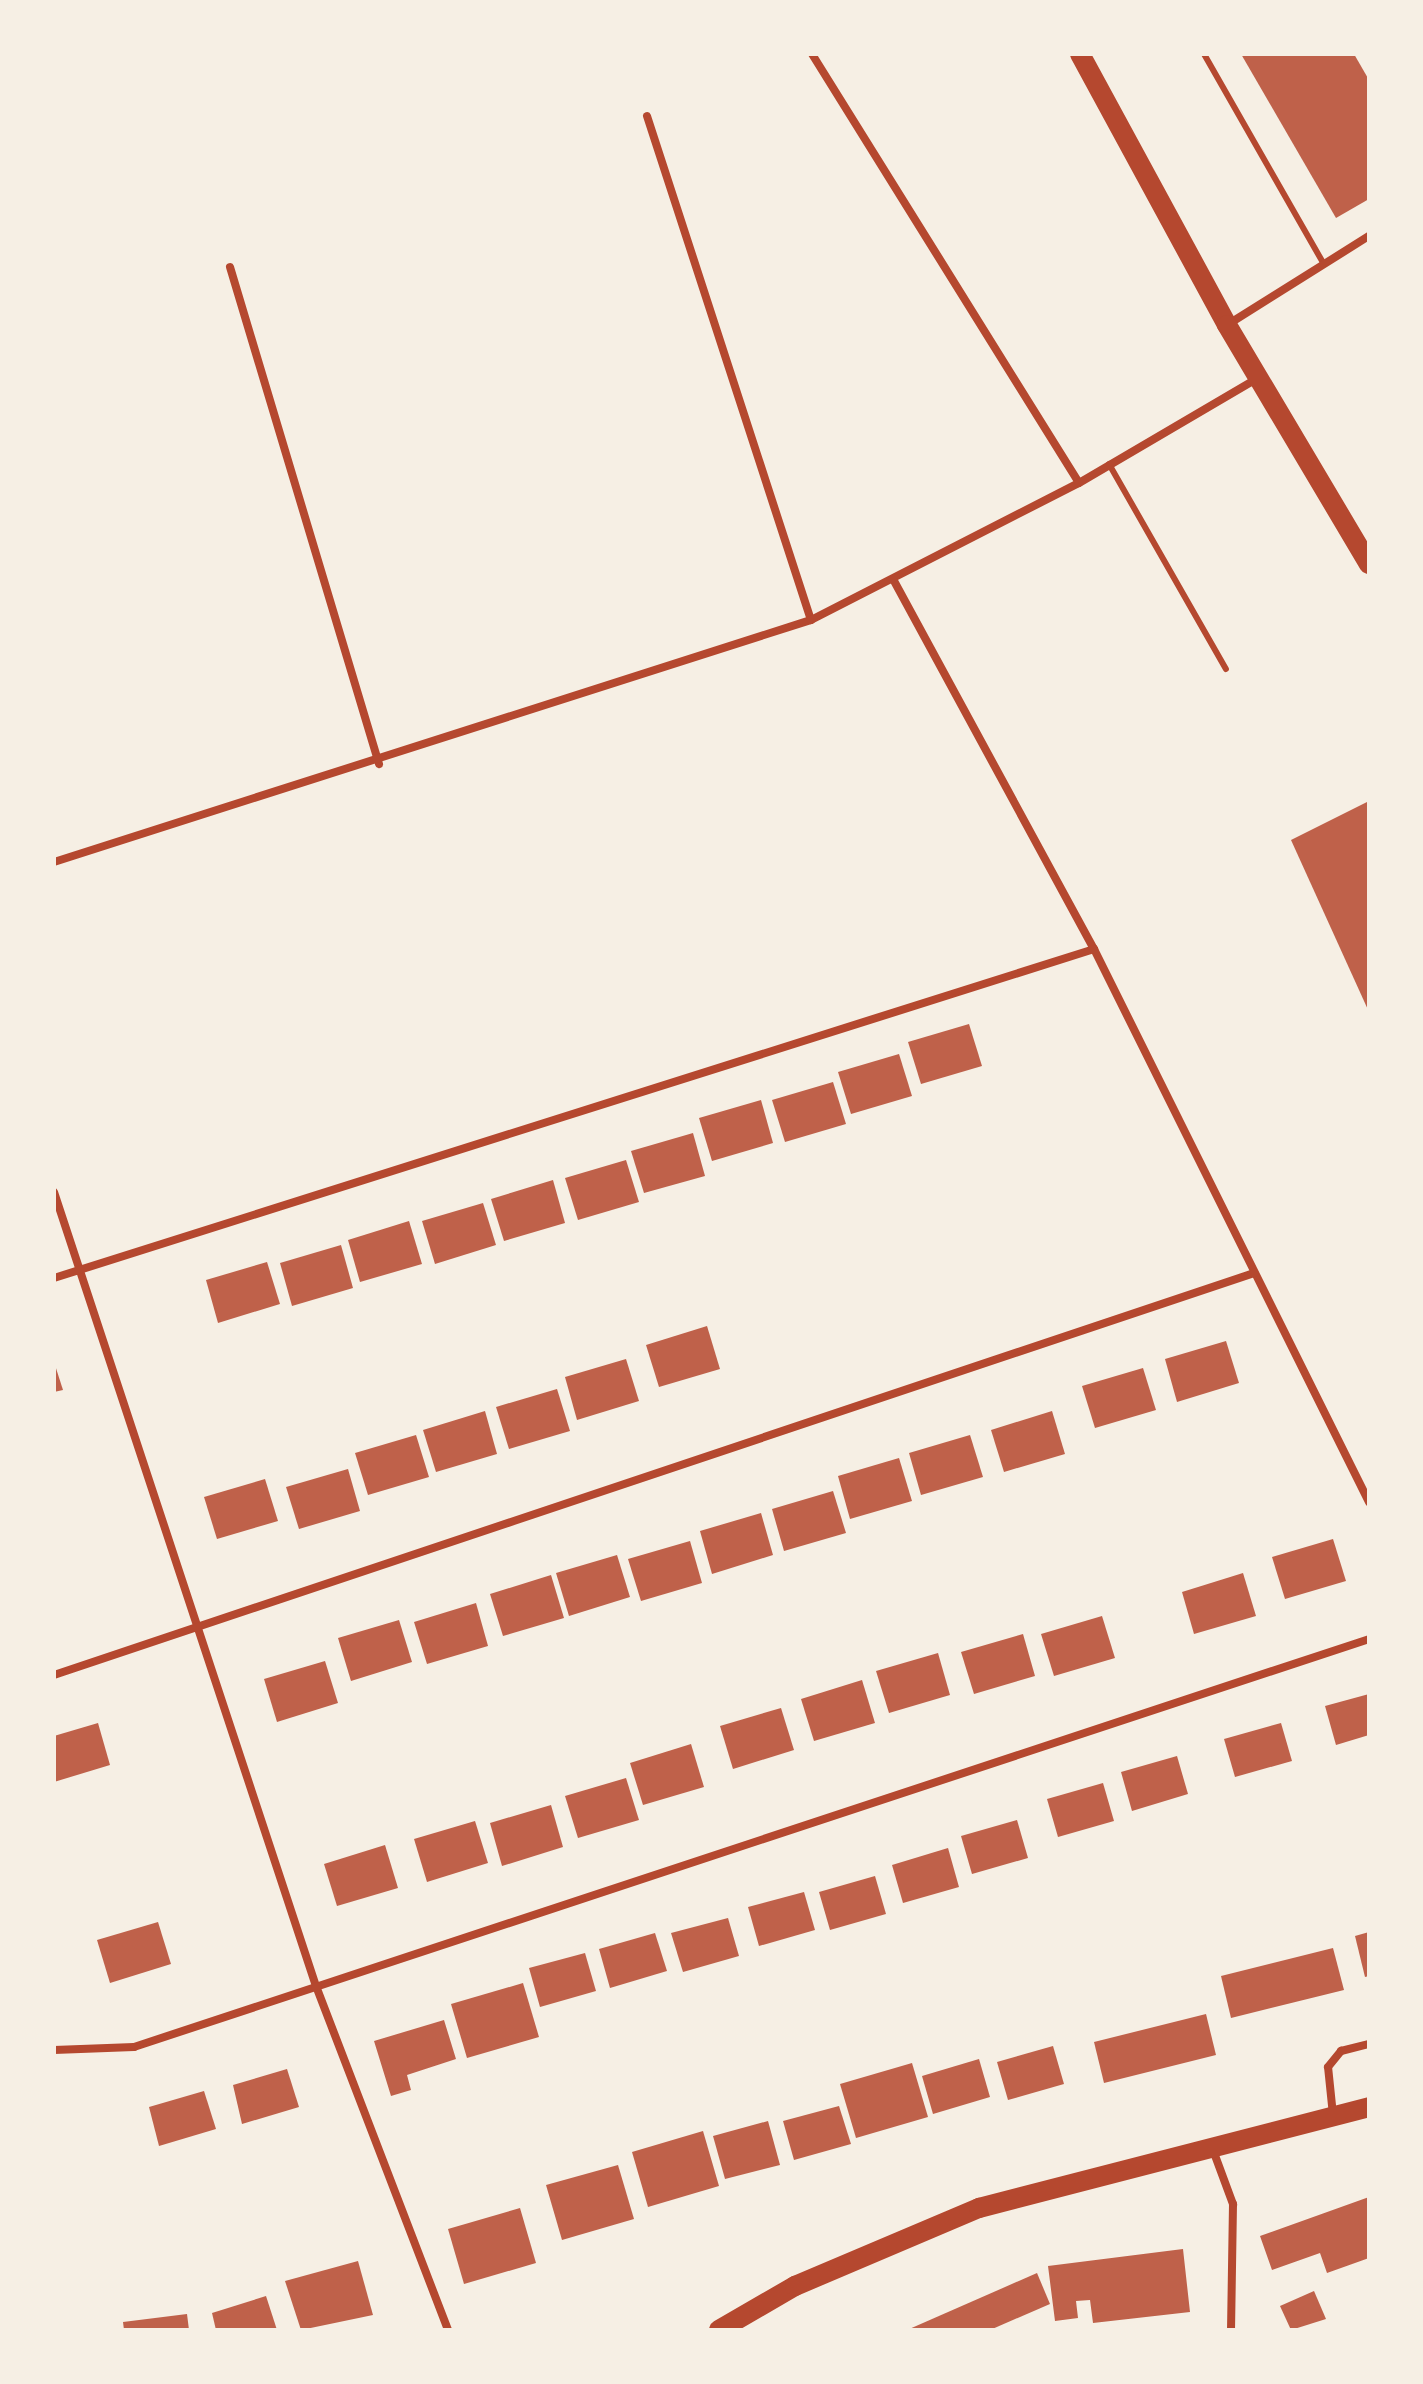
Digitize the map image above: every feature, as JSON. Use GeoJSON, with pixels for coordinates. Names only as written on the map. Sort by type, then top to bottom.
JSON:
{"type":"FeatureCollection","features":[{"type":"Feature","properties":{"kind":"main road"},"geometry":{"type":"LineString","coordinates":[[1080,54],[1227,325],[1262,375],[1369,564]]}},
{"type":"Feature","properties":{"kind":"main road"},"geometry":{"type":"LineString","coordinates":[[719,2330],[795,2286],[979,2208],[1212,2145],[1369,2107]]}},
{"type":"Feature","properties":{"kind":"street"},"geometry":{"type":"LineString","coordinates":[[812,54],[1079,483]]}},
{"type":"Feature","properties":{"kind":"street"},"geometry":{"type":"LineString","coordinates":[[647,116],[811,620]]}},
{"type":"Feature","properties":{"kind":"street"},"geometry":{"type":"LineString","coordinates":[[1227,325],[1369,236]]}},
{"type":"Feature","properties":{"kind":"street"},"geometry":{"type":"LineString","coordinates":[[230,267],[379,764]]}},
{"type":"Feature","properties":{"kind":"street"},"geometry":{"type":"LineString","coordinates":[[54,862],[379,764],[811,620],[1079,483],[1108,463],[1262,375]]}},
{"type":"Feature","properties":{"kind":"street"},"geometry":{"type":"LineString","coordinates":[[893,579],[1094,949],[1369,1502]]}},
{"type":"Feature","properties":{"kind":"street"},"geometry":{"type":"LineString","coordinates":[[54,1278],[1094,949]]}},
{"type":"Feature","properties":{"kind":"street"},"geometry":{"type":"LineString","coordinates":[[54,1192],[316,1986],[448,2330]]}},
{"type":"Feature","properties":{"kind":"street"},"geometry":{"type":"LineString","coordinates":[[54,1675],[1254,1273]]}},
{"type":"Feature","properties":{"kind":"street"},"geometry":{"type":"LineString","coordinates":[[54,2050],[134,2047],[1369,1639]]}},
{"type":"Feature","properties":{"kind":"street"},"geometry":{"type":"LineString","coordinates":[[1333,2116],[1328,2067],[1341,2051],[1369,2044]]}},
{"type":"Feature","properties":{"kind":"street"},"geometry":{"type":"LineString","coordinates":[[1212,2145],[1233,2204],[1231,2330]]}},
{"type":"Feature","properties":{"kind":"lane"},"geometry":{"type":"LineString","coordinates":[[1204,54],[1323,263]]}},
{"type":"Feature","properties":{"kind":"lane"},"geometry":{"type":"LineString","coordinates":[[1108,463],[1226,669]]}},
{"type":"Feature","properties":{"kind":"building"},"geometry":{"type":"Polygon","coordinates":[[[1241,54],[1354,54],[1369,80],[1369,199],[1336,218],[1241,54]]]}},
{"type":"Feature","properties":{"kind":"building"},"geometry":{"type":"Polygon","coordinates":[[[1369,801],[1369,1012],[1291,840],[1369,801]]]}},
{"type":"Feature","properties":{"kind":"building"},"geometry":{"type":"Polygon","coordinates":[[[969,1024],[982,1066],[921,1084],[908,1042],[969,1024]]]}},
{"type":"Feature","properties":{"kind":"building"},"geometry":{"type":"Polygon","coordinates":[[[899,1054],[912,1096],[851,1114],[838,1072],[899,1054]]]}},
{"type":"Feature","properties":{"kind":"building"},"geometry":{"type":"Polygon","coordinates":[[[833,1082],[846,1124],[785,1142],[772,1100],[833,1082]]]}},
{"type":"Feature","properties":{"kind":"building"},"geometry":{"type":"Polygon","coordinates":[[[761,1100],[773,1143],[712,1161],[699,1118],[761,1100]]]}},
{"type":"Feature","properties":{"kind":"building"},"geometry":{"type":"Polygon","coordinates":[[[693,1133],[705,1176],[644,1193],[631,1151],[693,1133]]]}},
{"type":"Feature","properties":{"kind":"building"},"geometry":{"type":"Polygon","coordinates":[[[626,1160],[639,1202],[578,1220],[565,1178],[626,1160]]]}},
{"type":"Feature","properties":{"kind":"building"},"geometry":{"type":"Polygon","coordinates":[[[553,1180],[565,1223],[504,1241],[491,1199],[553,1180]]]}},
{"type":"Feature","properties":{"kind":"building"},"geometry":{"type":"Polygon","coordinates":[[[483,1203],[496,1245],[435,1264],[422,1221],[483,1203]]]}},
{"type":"Feature","properties":{"kind":"building"},"geometry":{"type":"Polygon","coordinates":[[[409,1221],[422,1264],[360,1282],[348,1240],[409,1221]]]}},
{"type":"Feature","properties":{"kind":"building"},"geometry":{"type":"Polygon","coordinates":[[[341,1245],[353,1288],[292,1306],[280,1263],[341,1245]]]}},
{"type":"Feature","properties":{"kind":"building"},"geometry":{"type":"Polygon","coordinates":[[[267,1262],[280,1304],[218,1323],[206,1280],[267,1262]]]}},
{"type":"Feature","properties":{"kind":"building"},"geometry":{"type":"Polygon","coordinates":[[[707,1326],[720,1369],[659,1387],[646,1345],[707,1326]]]}},
{"type":"Feature","properties":{"kind":"building"},"geometry":{"type":"Polygon","coordinates":[[[1226,1341],[1239,1383],[1177,1402],[1165,1359],[1226,1341]]]}},
{"type":"Feature","properties":{"kind":"building"},"geometry":{"type":"Polygon","coordinates":[[[626,1359],[639,1401],[577,1420],[565,1377],[626,1359]]]}},
{"type":"Feature","properties":{"kind":"building"},"geometry":{"type":"Polygon","coordinates":[[[54,1362],[63,1390],[54,1392],[54,1362]]]}},
{"type":"Feature","properties":{"kind":"building"},"geometry":{"type":"Polygon","coordinates":[[[1143,1368],[1156,1410],[1095,1428],[1082,1386],[1143,1368]]]}},
{"type":"Feature","properties":{"kind":"building"},"geometry":{"type":"Polygon","coordinates":[[[557,1389],[570,1431],[509,1449],[496,1407],[557,1389]]]}},
{"type":"Feature","properties":{"kind":"building"},"geometry":{"type":"Polygon","coordinates":[[[485,1411],[497,1454],[436,1472],[423,1430],[485,1411]]]}},
{"type":"Feature","properties":{"kind":"building"},"geometry":{"type":"Polygon","coordinates":[[[1052,1411],[1065,1454],[1004,1472],[991,1430],[1052,1411]]]}},
{"type":"Feature","properties":{"kind":"building"},"geometry":{"type":"Polygon","coordinates":[[[416,1435],[429,1477],[368,1495],[355,1453],[416,1435]]]}},
{"type":"Feature","properties":{"kind":"building"},"geometry":{"type":"Polygon","coordinates":[[[970,1435],[983,1477],[921,1495],[909,1453],[970,1435]]]}},
{"type":"Feature","properties":{"kind":"building"},"geometry":{"type":"Polygon","coordinates":[[[899,1458],[912,1501],[850,1519],[838,1476],[899,1458]]]}},
{"type":"Feature","properties":{"kind":"building"},"geometry":{"type":"Polygon","coordinates":[[[348,1469],[360,1511],[299,1529],[286,1487],[348,1469]]]}},
{"type":"Feature","properties":{"kind":"building"},"geometry":{"type":"Polygon","coordinates":[[[265,1479],[278,1521],[217,1539],[204,1497],[265,1479]]]}},
{"type":"Feature","properties":{"kind":"building"},"geometry":{"type":"Polygon","coordinates":[[[833,1491],[846,1533],[784,1551],[772,1509],[833,1491]]]}},
{"type":"Feature","properties":{"kind":"building"},"geometry":{"type":"Polygon","coordinates":[[[761,1513],[773,1555],[712,1574],[700,1531],[761,1513]]]}},
{"type":"Feature","properties":{"kind":"building"},"geometry":{"type":"Polygon","coordinates":[[[1333,1539],[1346,1581],[1285,1599],[1272,1557],[1333,1539]]]}},
{"type":"Feature","properties":{"kind":"building"},"geometry":{"type":"Polygon","coordinates":[[[690,1541],[702,1583],[641,1601],[628,1559],[690,1541]]]}},
{"type":"Feature","properties":{"kind":"building"},"geometry":{"type":"Polygon","coordinates":[[[617,1555],[630,1597],[569,1616],[556,1573],[617,1555]]]}},
{"type":"Feature","properties":{"kind":"building"},"geometry":{"type":"Polygon","coordinates":[[[1243,1573],[1256,1616],[1194,1634],[1182,1592],[1243,1573]]]}},
{"type":"Feature","properties":{"kind":"building"},"geometry":{"type":"Polygon","coordinates":[[[551,1575],[564,1618],[503,1636],[490,1594],[551,1575]]]}},
{"type":"Feature","properties":{"kind":"building"},"geometry":{"type":"Polygon","coordinates":[[[476,1603],[488,1646],[427,1664],[414,1622],[476,1603]]]}},
{"type":"Feature","properties":{"kind":"building"},"geometry":{"type":"Polygon","coordinates":[[[1102,1616],[1115,1658],[1054,1676],[1041,1634],[1102,1616]]]}},
{"type":"Feature","properties":{"kind":"building"},"geometry":{"type":"Polygon","coordinates":[[[399,1620],[412,1662],[351,1681],[338,1638],[399,1620]]]}},
{"type":"Feature","properties":{"kind":"building"},"geometry":{"type":"Polygon","coordinates":[[[1023,1634],[1035,1676],[974,1694],[961,1652],[1023,1634]]]}},
{"type":"Feature","properties":{"kind":"building"},"geometry":{"type":"Polygon","coordinates":[[[938,1653],[950,1695],[889,1713],[876,1671],[938,1653]]]}},
{"type":"Feature","properties":{"kind":"building"},"geometry":{"type":"Polygon","coordinates":[[[325,1661],[338,1703],[277,1722],[264,1679],[325,1661]]]}},
{"type":"Feature","properties":{"kind":"building"},"geometry":{"type":"Polygon","coordinates":[[[862,1680],[875,1723],[814,1741],[801,1699],[862,1680]]]}},
{"type":"Feature","properties":{"kind":"building"},"geometry":{"type":"Polygon","coordinates":[[[1369,1694],[1369,1735],[1336,1745],[1325,1706],[1369,1694]]]}},
{"type":"Feature","properties":{"kind":"building"},"geometry":{"type":"Polygon","coordinates":[[[781,1708],[794,1750],[733,1769],[720,1726],[781,1708]]]}},
{"type":"Feature","properties":{"kind":"building"},"geometry":{"type":"Polygon","coordinates":[[[98,1723],[110,1765],[54,1782],[54,1736],[98,1723]]]}},
{"type":"Feature","properties":{"kind":"building"},"geometry":{"type":"Polygon","coordinates":[[[1281,1723],[1292,1761],[1235,1777],[1224,1739],[1281,1723]]]}},
{"type":"Feature","properties":{"kind":"building"},"geometry":{"type":"Polygon","coordinates":[[[691,1744],[704,1787],[643,1805],[630,1763],[691,1744]]]}},
{"type":"Feature","properties":{"kind":"building"},"geometry":{"type":"Polygon","coordinates":[[[1177,1756],[1188,1794],[1132,1811],[1121,1772],[1177,1756]]]}},
{"type":"Feature","properties":{"kind":"building"},"geometry":{"type":"Polygon","coordinates":[[[626,1778],[639,1820],[578,1838],[565,1796],[626,1778]]]}},
{"type":"Feature","properties":{"kind":"building"},"geometry":{"type":"Polygon","coordinates":[[[1103,1783],[1114,1821],[1058,1837],[1047,1799],[1103,1783]]]}},
{"type":"Feature","properties":{"kind":"building"},"geometry":{"type":"Polygon","coordinates":[[[551,1805],[563,1847],[502,1866],[490,1823],[551,1805]]]}},
{"type":"Feature","properties":{"kind":"building"},"geometry":{"type":"Polygon","coordinates":[[[1017,1820],[1028,1858],[972,1874],[961,1836],[1017,1820]]]}},
{"type":"Feature","properties":{"kind":"building"},"geometry":{"type":"Polygon","coordinates":[[[475,1821],[488,1863],[427,1882],[414,1839],[475,1821]]]}},
{"type":"Feature","properties":{"kind":"building"},"geometry":{"type":"Polygon","coordinates":[[[385,1845],[398,1888],[337,1906],[324,1864],[385,1845]]]}},
{"type":"Feature","properties":{"kind":"building"},"geometry":{"type":"Polygon","coordinates":[[[948,1848],[959,1887],[903,1903],[892,1865],[948,1848]]]}},
{"type":"Feature","properties":{"kind":"building"},"geometry":{"type":"Polygon","coordinates":[[[875,1876],[886,1914],[830,1930],[819,1892],[875,1876]]]}},
{"type":"Feature","properties":{"kind":"building"},"geometry":{"type":"Polygon","coordinates":[[[804,1892],[815,1930],[759,1946],[748,1907],[804,1892]]]}},
{"type":"Feature","properties":{"kind":"building"},"geometry":{"type":"Polygon","coordinates":[[[728,1918],[739,1956],[683,1972],[671,1933],[728,1918]]]}},
{"type":"Feature","properties":{"kind":"building"},"geometry":{"type":"Polygon","coordinates":[[[158,1922],[171,1964],[110,1983],[97,1940],[158,1922]]]}},
{"type":"Feature","properties":{"kind":"building"},"geometry":{"type":"Polygon","coordinates":[[[1369,1932],[1369,1976],[1365,1977],[1355,1936],[1369,1932]]]}},
{"type":"Feature","properties":{"kind":"building"},"geometry":{"type":"Polygon","coordinates":[[[655,1933],[667,1971],[610,1988],[599,1949],[655,1933]]]}},
{"type":"Feature","properties":{"kind":"building"},"geometry":{"type":"Polygon","coordinates":[[[1333,1948],[1344,1990],[1231,2018],[1221,1976],[1333,1948]]]}},
{"type":"Feature","properties":{"kind":"building"},"geometry":{"type":"Polygon","coordinates":[[[585,1953],[596,1991],[540,2007],[529,1968],[585,1953]]]}},
{"type":"Feature","properties":{"kind":"building"},"geometry":{"type":"Polygon","coordinates":[[[523,1983],[539,2037],[467,2058],[451,2004],[523,1983]]]}},
{"type":"Feature","properties":{"kind":"building"},"geometry":{"type":"Polygon","coordinates":[[[1206,2014],[1216,2055],[1104,2083],[1094,2042],[1206,2014]]]}},
{"type":"Feature","properties":{"kind":"building"},"geometry":{"type":"Polygon","coordinates":[[[444,2020],[456,2059],[407,2075],[411,2090],[391,2096],[374,2041],[444,2020]]]}},
{"type":"Feature","properties":{"kind":"building"},"geometry":{"type":"Polygon","coordinates":[[[1053,2046],[1064,2084],[1008,2100],[997,2062],[1053,2046]]]}},
{"type":"Feature","properties":{"kind":"building"},"geometry":{"type":"Polygon","coordinates":[[[979,2059],[990,2097],[933,2114],[922,2076],[979,2059]]]}},
{"type":"Feature","properties":{"kind":"building"},"geometry":{"type":"Polygon","coordinates":[[[912,2063],[928,2117],[856,2138],[840,2084],[912,2063]]]}},
{"type":"Feature","properties":{"kind":"building"},"geometry":{"type":"Polygon","coordinates":[[[287,2069],[299,2107],[242,2124],[233,2085],[287,2069]]]}},
{"type":"Feature","properties":{"kind":"building"},"geometry":{"type":"Polygon","coordinates":[[[204,2091],[216,2129],[159,2146],[149,2107],[204,2091]]]}},
{"type":"Feature","properties":{"kind":"building"},"geometry":{"type":"Polygon","coordinates":[[[839,2106],[851,2144],[794,2160],[783,2121],[839,2106]]]}},
{"type":"Feature","properties":{"kind":"building"},"geometry":{"type":"Polygon","coordinates":[[[768,2121],[780,2165],[725,2179],[713,2136],[768,2121]]]}},
{"type":"Feature","properties":{"kind":"building"},"geometry":{"type":"Polygon","coordinates":[[[703,2131],[719,2186],[648,2207],[632,2152],[703,2131]]]}},
{"type":"Feature","properties":{"kind":"building"},"geometry":{"type":"Polygon","coordinates":[[[618,2165],[634,2219],[562,2240],[546,2185],[618,2165]]]}},
{"type":"Feature","properties":{"kind":"building"},"geometry":{"type":"Polygon","coordinates":[[[1369,2197],[1369,2258],[1327,2273],[1320,2253],[1272,2270],[1260,2236],[1369,2197]]]}},
{"type":"Feature","properties":{"kind":"building"},"geometry":{"type":"Polygon","coordinates":[[[520,2208],[536,2263],[464,2284],[448,2229],[520,2208]]]}},
{"type":"Feature","properties":{"kind":"building"},"geometry":{"type":"Polygon","coordinates":[[[1183,2249],[1190,2312],[1093,2323],[1090,2300],[1076,2301],[1078,2318],[1055,2321],[1048,2266],[1183,2249]]]}},
{"type":"Feature","properties":{"kind":"building"},"geometry":{"type":"Polygon","coordinates":[[[358,2261],[373,2315],[301,2330],[285,2281],[358,2261]]]}},
{"type":"Feature","properties":{"kind":"building"},"geometry":{"type":"Polygon","coordinates":[[[1037,2273],[1050,2304],[990,2330],[907,2330],[1037,2273]]]}},
{"type":"Feature","properties":{"kind":"building"},"geometry":{"type":"Polygon","coordinates":[[[1314,2291],[1326,2319],[1291,2330],[1280,2306],[1314,2291]]]}},
{"type":"Feature","properties":{"kind":"building"},"geometry":{"type":"Polygon","coordinates":[[[266,2296],[277,2330],[216,2330],[212,2313],[266,2296]]]}},
{"type":"Feature","properties":{"kind":"building"},"geometry":{"type":"Polygon","coordinates":[[[187,2314],[189,2330],[124,2330],[123,2322],[187,2314]]]}}]}
